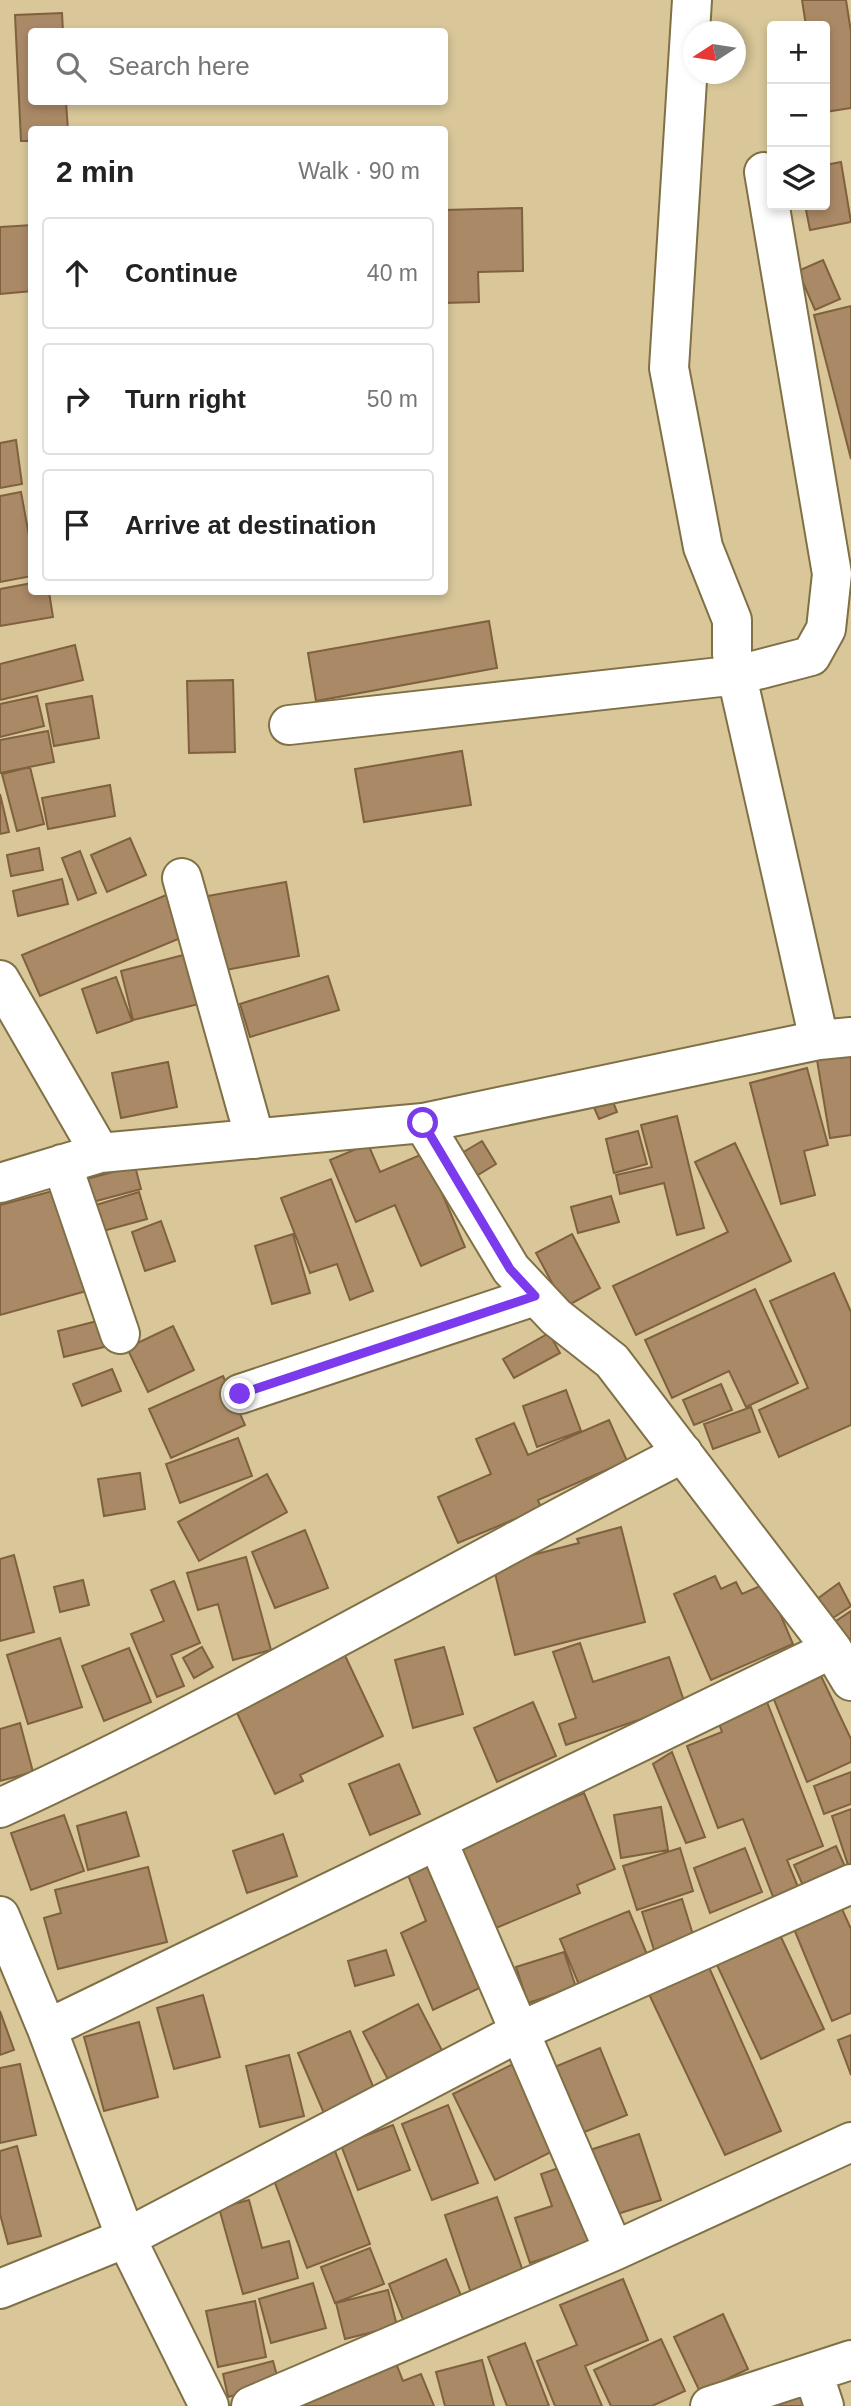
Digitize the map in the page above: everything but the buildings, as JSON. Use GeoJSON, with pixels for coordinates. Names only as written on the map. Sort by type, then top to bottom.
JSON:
{"type":"FeatureCollection","features":[{"type":"Feature","properties":{"kind":"street"},"geometry":{"type":"LineString","coordinates":[[0,1182],[100,1153],[423,1123],[835,1039],[732,654],[732,620],[703,547],[668,368],[692,0]]}},
{"type":"Feature","properties":{"kind":"street"},"geometry":{"type":"LineString","coordinates":[[289,725],[738,675],[811,656],[826,629],[832,574],[764,172]]}},
{"type":"Feature","properties":{"kind":"street"},"geometry":{"type":"LineString","coordinates":[[182,878],[255,1139]]}},
{"type":"Feature","properties":{"kind":"street"},"geometry":{"type":"LineString","coordinates":[[0,980],[100,1153]]}},
{"type":"Feature","properties":{"kind":"street"},"geometry":{"type":"LineString","coordinates":[[47,2029],[438,1842],[842,1665],[612,1361],[556,1317],[510,1269],[423,1123]]}},
{"type":"Feature","properties":{"kind":"street"},"geometry":{"type":"LineString","coordinates":[[62,1164],[120,1334]]}},
{"type":"Feature","properties":{"kind":"street"},"geometry":{"type":"LineString","coordinates":[[240,1394],[535,1296]]}},
{"type":"Feature","properties":{"kind":"street"},"geometry":{"type":"LineString","coordinates":[[0,1808],[124,1751],[532,1531],[683,1453]]}},
{"type":"Feature","properties":{"kind":"street"},"geometry":{"type":"LineString","coordinates":[[438,1842],[614,2251]]}},
{"type":"Feature","properties":{"kind":"street"},"geometry":{"type":"LineString","coordinates":[[0,2289],[126,2238],[519,2033],[851,1884]]}},
{"type":"Feature","properties":{"kind":"street"},"geometry":{"type":"LineString","coordinates":[[0,1916],[47,2029],[126,2238],[209,2406]]}},
{"type":"Feature","properties":{"kind":"street"},"geometry":{"type":"LineString","coordinates":[[251,2406],[614,2251],[851,2142]]}},
{"type":"Feature","properties":{"kind":"street"},"geometry":{"type":"LineString","coordinates":[[710,2406],[819,2390],[851,2360]]}},
{"type":"Feature","properties":{"kind":"route"},"geometry":{"type":"LineString","coordinates":[[240,1394],[535,1296],[510,1269],[423,1123]]}}]}
